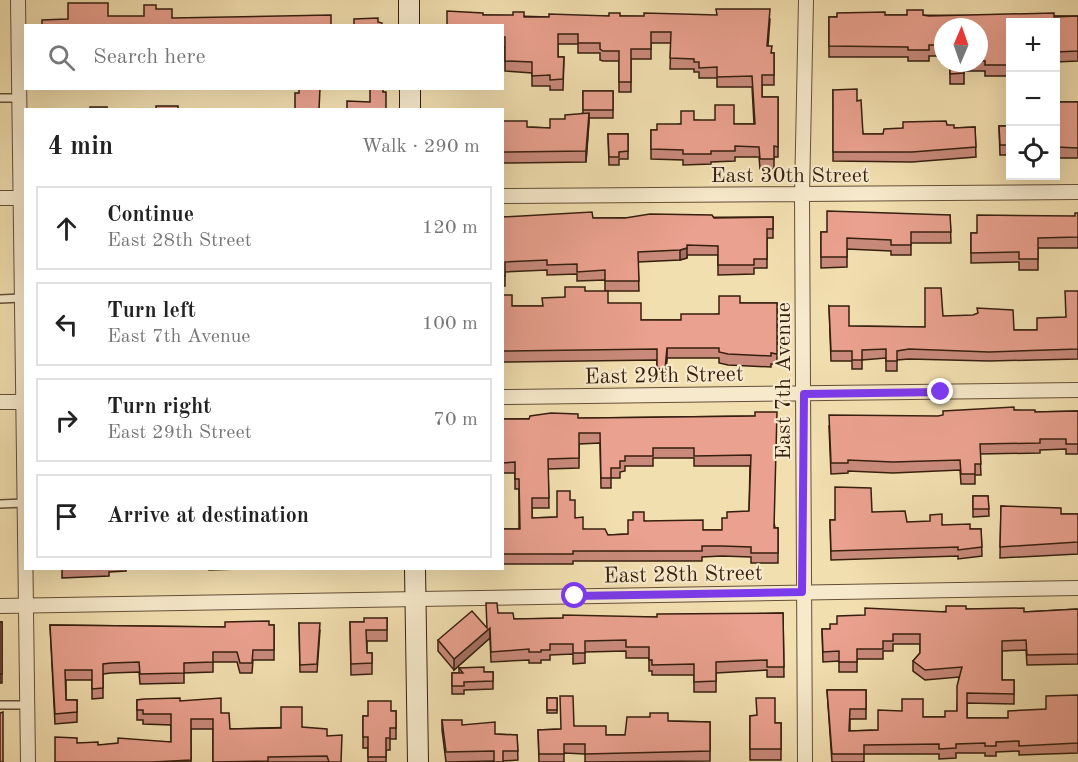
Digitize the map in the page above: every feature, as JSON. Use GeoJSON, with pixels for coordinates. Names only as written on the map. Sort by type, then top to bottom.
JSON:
{"type":"FeatureCollection","features":[{"type":"Feature","properties":{"kind":"street"},"geometry":{"type":"LineString","coordinates":[[18,0],[23,198],[21,298],[24,503]]}},
{"type":"Feature","properties":{"kind":"street"},"geometry":{"type":"LineString","coordinates":[[409,0],[409,24]]}},
{"type":"Feature","properties":{"kind":"street","name":"East 7th Avenue"},"geometry":{"type":"LineString","coordinates":[[805,762],[802,592],[804,394],[801,195],[806,0]]}},
{"type":"Feature","properties":{"kind":"street"},"geometry":{"type":"LineString","coordinates":[[410,90],[410,108]]}},
{"type":"Feature","properties":{"kind":"street","name":"East 30th Street"},"geometry":{"type":"LineString","coordinates":[[504,196],[1078,192]]}},
{"type":"Feature","properties":{"kind":"street"},"geometry":{"type":"LineString","coordinates":[[0,198],[23,198]]}},
{"type":"Feature","properties":{"kind":"street","name":"East 29th Street"},"geometry":{"type":"LineString","coordinates":[[504,397],[1078,390]]}},
{"type":"Feature","properties":{"kind":"street"},"geometry":{"type":"LineString","coordinates":[[0,402],[24,402]]}},
{"type":"Feature","properties":{"kind":"street"},"geometry":{"type":"LineString","coordinates":[[25,570],[28,762]]}},
{"type":"Feature","properties":{"kind":"street"},"geometry":{"type":"LineString","coordinates":[[416,570],[418,762]]}},
{"type":"Feature","properties":{"kind":"street","name":"East 28th Street"},"geometry":{"type":"LineString","coordinates":[[0,606],[1078,588]]}},
{"type":"Feature","properties":{"kind":"lane"},"geometry":{"type":"LineString","coordinates":[[0,98],[19,98]]}},
{"type":"Feature","properties":{"kind":"lane"},"geometry":{"type":"LineString","coordinates":[[0,299],[21,298]]}},
{"type":"Feature","properties":{"kind":"lane"},"geometry":{"type":"LineString","coordinates":[[0,504],[24,503]]}},
{"type":"Feature","properties":{"kind":"lane"},"geometry":{"type":"LineString","coordinates":[[0,705],[27,705]]}},
{"type":"Feature","properties":{"kind":"building"},"geometry":{"type":"Polygon","coordinates":[[[68,3],[108,3],[108,16],[144,16],[144,5],[156,5],[156,9],[172,9],[172,18],[331,15],[331,24],[42,24],[42,20],[68,19],[68,3]]]}},
{"type":"Feature","properties":{"kind":"building"},"geometry":{"type":"Polygon","coordinates":[[[716,9],[770,9],[767,46],[772,46],[771,53],[774,53],[774,75],[762,75],[762,97],[778,97],[778,147],[774,146],[774,159],[760,159],[759,147],[735,146],[735,151],[711,151],[711,154],[683,154],[683,150],[651,149],[651,130],[657,130],[657,124],[681,124],[681,111],[694,111],[694,120],[715,120],[715,105],[734,105],[734,124],[755,124],[752,76],[717,77],[717,67],[699,68],[699,62],[694,62],[694,59],[670,58],[671,32],[651,32],[651,49],[631,49],[631,82],[619,82],[619,51],[603,51],[600,49],[600,43],[578,43],[578,34],[558,34],[558,57],[564,57],[563,79],[550,80],[550,75],[532,76],[532,62],[505,61],[504,24],[447,24],[447,11],[483,13],[483,15],[513,15],[513,12],[524,12],[524,17],[549,17],[549,14],[609,16],[609,13],[620,13],[620,16],[644,16],[644,13],[717,15],[716,9]]]}},
{"type":"Feature","properties":{"kind":"building"},"geometry":{"type":"Polygon","coordinates":[[[907,10],[923,10],[923,15],[929,16],[1054,13],[1054,17],[1078,16],[1078,51],[1060,52],[1060,18],[1006,18],[1006,65],[988,65],[988,18],[934,18],[934,45],[929,45],[929,50],[908,50],[908,47],[829,46],[829,17],[837,17],[837,13],[885,12],[885,15],[907,15],[907,10]]]}},
{"type":"Feature","properties":{"kind":"building"},"geometry":{"type":"Polygon","coordinates":[[[378,18],[378,22],[382,24],[354,24],[354,19],[378,18]]]}},
{"type":"Feature","properties":{"kind":"building"},"geometry":{"type":"Polygon","coordinates":[[[857,89],[857,101],[861,100],[863,134],[883,134],[884,129],[903,128],[903,122],[946,121],[947,125],[954,125],[954,128],[975,127],[976,147],[912,152],[833,152],[833,90],[857,89]]]}},
{"type":"Feature","properties":{"kind":"building"},"geometry":{"type":"Polygon","coordinates":[[[299,90],[320,90],[319,108],[295,108],[295,93],[299,93],[299,90]]]}},
{"type":"Feature","properties":{"kind":"building"},"geometry":{"type":"Polygon","coordinates":[[[370,90],[386,92],[386,108],[347,108],[347,101],[370,102],[370,90]]]}},
{"type":"Feature","properties":{"kind":"building"},"geometry":{"type":"Polygon","coordinates":[[[583,91],[613,91],[613,110],[583,110],[583,91]]]}},
{"type":"Feature","properties":{"kind":"building"},"geometry":{"type":"Polygon","coordinates":[[[1060,102],[1078,102],[1078,148],[1060,147],[1060,102]]]}},
{"type":"Feature","properties":{"kind":"building"},"geometry":{"type":"Polygon","coordinates":[[[156,106],[178,106],[178,108],[156,108],[156,106]]]}},
{"type":"Feature","properties":{"kind":"building"},"geometry":{"type":"Polygon","coordinates":[[[589,113],[586,151],[504,152],[504,121],[527,121],[527,127],[550,128],[550,119],[565,119],[565,115],[589,113]]]}},
{"type":"Feature","properties":{"kind":"building"},"geometry":{"type":"Polygon","coordinates":[[[999,126],[1006,126],[1006,145],[1000,145],[999,126]]]}},
{"type":"Feature","properties":{"kind":"building"},"geometry":{"type":"Polygon","coordinates":[[[608,134],[628,134],[628,151],[619,152],[619,157],[609,157],[608,134]]]}},
{"type":"Feature","properties":{"kind":"building"},"geometry":{"type":"Polygon","coordinates":[[[827,211],[950,215],[951,232],[911,232],[911,245],[891,245],[891,240],[847,238],[847,257],[821,257],[821,232],[827,232],[827,211]]]}},
{"type":"Feature","properties":{"kind":"building"},"geometry":{"type":"Polygon","coordinates":[[[592,212],[593,218],[625,218],[650,214],[712,215],[714,218],[773,217],[773,229],[767,229],[767,259],[754,259],[754,265],[718,265],[718,246],[687,245],[687,248],[680,250],[638,252],[639,281],[605,281],[605,270],[577,272],[577,264],[547,265],[547,260],[505,262],[504,276],[504,217],[592,212]]]}},
{"type":"Feature","properties":{"kind":"building"},"geometry":{"type":"Polygon","coordinates":[[[1075,213],[1078,213],[1078,237],[1038,238],[1038,259],[1019,259],[1019,252],[971,253],[971,233],[977,233],[977,215],[1075,216],[1075,213]]]}},
{"type":"Feature","properties":{"kind":"building"},"geometry":{"type":"Polygon","coordinates":[[[565,287],[585,287],[585,291],[608,291],[608,303],[641,303],[641,320],[681,320],[681,314],[719,314],[719,296],[740,296],[740,303],[777,303],[777,354],[771,353],[771,356],[728,354],[719,352],[719,348],[667,348],[665,369],[657,369],[657,349],[504,351],[504,295],[512,295],[512,306],[543,306],[542,298],[565,297],[565,287]]]}},
{"type":"Feature","properties":{"kind":"building"},"geometry":{"type":"Polygon","coordinates":[[[925,288],[941,288],[943,316],[973,315],[978,313],[977,308],[1013,310],[1014,330],[1037,330],[1037,318],[1066,317],[1065,291],[1078,291],[1078,349],[989,352],[909,349],[897,351],[897,361],[886,361],[886,349],[862,350],[862,360],[852,360],[852,351],[831,351],[829,306],[849,306],[849,326],[925,327],[925,288]]]}},
{"type":"Feature","properties":{"kind":"building"},"geometry":{"type":"Polygon","coordinates":[[[1014,407],[1014,410],[1035,410],[1035,412],[1078,411],[1078,444],[1066,444],[1066,439],[1040,439],[1040,443],[980,444],[981,464],[975,464],[975,474],[961,474],[960,460],[893,462],[848,460],[848,463],[831,463],[829,415],[938,416],[943,415],[943,411],[1014,407]]]}},
{"type":"Feature","properties":{"kind":"building"},"geometry":{"type":"Polygon","coordinates":[[[755,412],[777,412],[774,528],[778,528],[778,553],[751,553],[751,547],[702,546],[702,551],[573,551],[573,554],[504,554],[504,529],[520,529],[519,479],[515,479],[515,462],[504,463],[504,419],[529,419],[530,416],[551,413],[578,414],[578,418],[755,416],[755,412]],[[579,433],[579,458],[548,459],[549,498],[532,498],[532,518],[557,517],[557,491],[570,491],[570,500],[575,500],[575,518],[583,517],[583,529],[605,529],[608,535],[628,534],[628,520],[633,520],[633,512],[644,512],[644,521],[703,520],[703,530],[722,530],[722,518],[727,518],[727,512],[749,511],[751,455],[694,456],[694,448],[653,448],[653,456],[625,456],[625,461],[620,461],[620,468],[611,468],[611,478],[601,478],[600,433],[579,433]]]}},
{"type":"Feature","properties":{"kind":"building"},"geometry":{"type":"Polygon","coordinates":[[[835,487],[871,488],[872,512],[905,511],[907,522],[930,521],[930,515],[942,514],[942,525],[970,524],[970,529],[981,529],[982,547],[958,550],[958,547],[831,551],[830,520],[835,520],[835,487]]]}},
{"type":"Feature","properties":{"kind":"building"},"geometry":{"type":"Polygon","coordinates":[[[973,496],[988,496],[989,509],[973,509],[973,496]]]}},
{"type":"Feature","properties":{"kind":"building"},"geometry":{"type":"Polygon","coordinates":[[[1001,506],[1061,508],[1061,514],[1078,514],[1078,542],[1000,547],[1001,506]]]}},
{"type":"Feature","properties":{"kind":"building"},"geometry":{"type":"Polygon","coordinates":[[[486,603],[497,603],[498,613],[513,613],[514,619],[563,618],[563,615],[657,617],[657,614],[783,613],[784,667],[767,667],[767,660],[716,662],[716,681],[694,682],[694,664],[652,665],[652,660],[649,660],[649,647],[626,647],[626,640],[585,641],[585,653],[573,653],[573,644],[550,644],[550,650],[541,650],[541,652],[529,652],[529,649],[491,652],[490,628],[454,659],[438,640],[472,611],[487,628],[486,603]]]}},
{"type":"Feature","properties":{"kind":"building"},"geometry":{"type":"Polygon","coordinates":[[[946,606],[966,606],[966,609],[1024,608],[1024,612],[1078,609],[1078,654],[1027,655],[1026,640],[1002,641],[1002,680],[1014,680],[1014,694],[967,693],[967,718],[1008,718],[1008,711],[1046,709],[1046,696],[1078,695],[1078,743],[1019,746],[1019,741],[996,742],[996,746],[985,746],[985,743],[956,744],[956,748],[939,749],[939,744],[864,745],[864,754],[832,754],[827,690],[866,690],[866,709],[850,709],[849,731],[878,730],[878,710],[902,711],[902,699],[923,699],[923,717],[945,717],[945,711],[957,711],[957,686],[962,667],[925,670],[913,661],[920,653],[920,634],[893,634],[893,641],[883,641],[883,649],[857,649],[857,662],[839,662],[839,651],[823,652],[822,629],[830,629],[830,624],[837,624],[837,616],[865,615],[865,608],[946,612],[946,606]]]}},
{"type":"Feature","properties":{"kind":"building"},"geometry":{"type":"Polygon","coordinates":[[[364,618],[387,618],[387,630],[366,630],[367,653],[372,653],[372,663],[351,664],[350,622],[364,622],[364,618]]]}},
{"type":"Feature","properties":{"kind":"building"},"geometry":{"type":"Polygon","coordinates":[[[269,621],[269,625],[274,625],[274,650],[253,650],[252,663],[240,663],[237,652],[213,652],[213,662],[184,663],[184,673],[140,674],[139,662],[103,664],[103,688],[92,689],[92,670],[65,670],[66,700],[77,700],[77,712],[55,714],[50,625],[225,627],[225,622],[269,621]]]}},
{"type":"Feature","properties":{"kind":"building"},"geometry":{"type":"Polygon","coordinates":[[[0,622],[2,622],[2,674],[0,674],[0,622]]]}},
{"type":"Feature","properties":{"kind":"building"},"geometry":{"type":"Polygon","coordinates":[[[299,623],[320,623],[317,664],[300,665],[299,623]]]}},
{"type":"Feature","properties":{"kind":"building"},"geometry":{"type":"Polygon","coordinates":[[[484,667],[484,672],[493,672],[493,681],[464,682],[464,686],[452,686],[452,673],[463,673],[459,668],[484,667]]]}},
{"type":"Feature","properties":{"kind":"building"},"geometry":{"type":"Polygon","coordinates":[[[560,696],[573,696],[574,726],[606,726],[606,735],[625,735],[627,717],[650,717],[650,713],[668,713],[668,721],[710,722],[710,751],[585,754],[585,744],[564,744],[564,754],[539,754],[538,730],[561,729],[560,696]]]}},
{"type":"Feature","properties":{"kind":"building"},"geometry":{"type":"Polygon","coordinates":[[[180,698],[180,701],[221,698],[221,713],[229,713],[230,729],[281,728],[281,707],[302,707],[302,727],[327,729],[327,736],[342,735],[341,762],[329,762],[327,756],[268,757],[268,761],[213,762],[213,719],[191,719],[191,760],[55,762],[55,737],[77,738],[77,743],[98,742],[98,745],[118,743],[118,738],[171,742],[171,714],[143,714],[143,710],[137,710],[137,700],[180,698]]]}},
{"type":"Feature","properties":{"kind":"building"},"geometry":{"type":"Polygon","coordinates":[[[547,698],[557,698],[557,710],[547,710],[547,698]]]}},
{"type":"Feature","properties":{"kind":"building"},"geometry":{"type":"Polygon","coordinates":[[[756,698],[775,698],[775,723],[781,723],[781,749],[750,749],[750,716],[757,715],[756,698]]]}},
{"type":"Feature","properties":{"kind":"building"},"geometry":{"type":"Polygon","coordinates":[[[368,701],[391,701],[391,711],[396,711],[396,728],[390,728],[390,738],[386,738],[386,757],[368,757],[368,737],[363,737],[363,716],[368,716],[368,701]]]}},
{"type":"Feature","properties":{"kind":"building"},"geometry":{"type":"Polygon","coordinates":[[[3,712],[3,762],[0,762],[0,713],[3,712]]]}},
{"type":"Feature","properties":{"kind":"building"},"geometry":{"type":"Polygon","coordinates":[[[442,720],[462,720],[462,725],[495,722],[495,734],[517,735],[518,751],[503,751],[503,762],[494,762],[494,751],[446,752],[442,720]]]}},
{"type":"Feature","properties":{"kind":"route"},"geometry":{"type":"LineString","coordinates":[[575,596],[802,592],[804,394],[941,392]]}}]}
